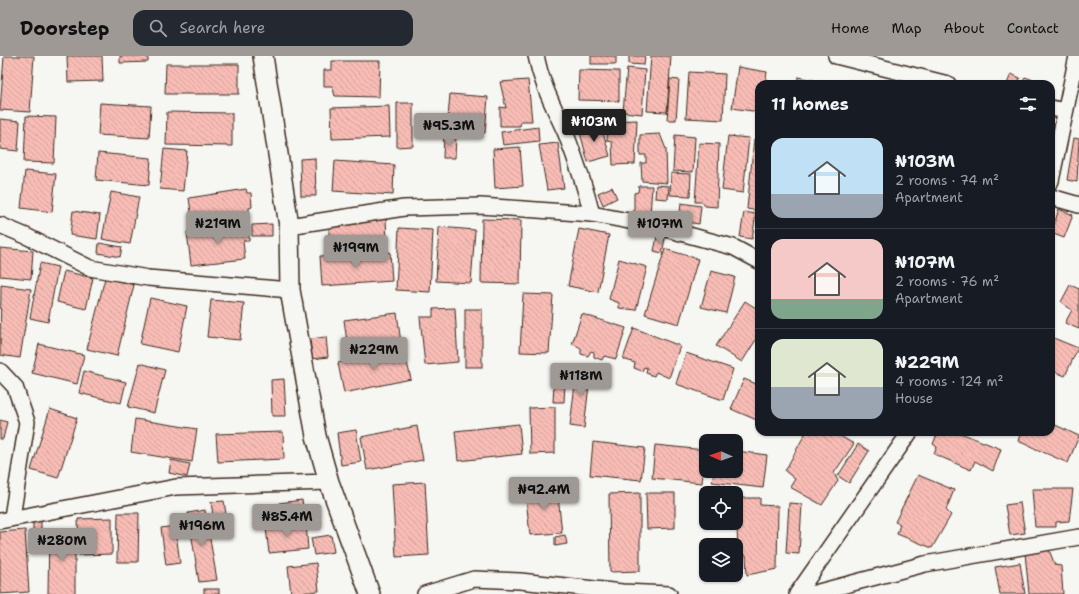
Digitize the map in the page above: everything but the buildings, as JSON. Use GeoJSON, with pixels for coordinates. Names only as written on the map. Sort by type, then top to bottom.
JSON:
{"type":"FeatureCollection","features":[{"type":"Feature","properties":{"kind":"street"},"geometry":{"type":"LineString","coordinates":[[263,56],[289,226],[290,290],[316,436],[329,482],[370,594]]}},
{"type":"Feature","properties":{"kind":"street"},"geometry":{"type":"LineString","coordinates":[[536,56],[546,92],[565,134],[583,181],[592,214]]}},
{"type":"Feature","properties":{"kind":"street"},"geometry":{"type":"LineString","coordinates":[[836,56],[854,58],[934,80]]}},
{"type":"Feature","properties":{"kind":"street"},"geometry":{"type":"LineString","coordinates":[[1055,140],[1058,110],[1077,56]]}},
{"type":"Feature","properties":{"kind":"street"},"geometry":{"type":"LineString","coordinates":[[1055,198],[1079,205]]}},
{"type":"Feature","properties":{"kind":"street"},"geometry":{"type":"LineString","coordinates":[[289,226],[404,208],[481,206],[592,214],[655,226],[733,247],[755,259]]}},
{"type":"Feature","properties":{"kind":"street"},"geometry":{"type":"LineString","coordinates":[[0,225],[26,236],[90,268],[148,278],[290,290]]}},
{"type":"Feature","properties":{"kind":"street"},"geometry":{"type":"LineString","coordinates":[[0,371],[15,387],[27,422],[6,519],[176,488],[329,482]]}},
{"type":"Feature","properties":{"kind":"street"},"geometry":{"type":"LineString","coordinates":[[797,594],[903,436]]}},
{"type":"Feature","properties":{"kind":"street"},"geometry":{"type":"LineString","coordinates":[[811,594],[925,564],[1079,537]]}},
{"type":"Feature","properties":{"kind":"street"},"geometry":{"type":"LineString","coordinates":[[425,594],[474,579],[520,581],[622,592],[669,594]]}}]}
